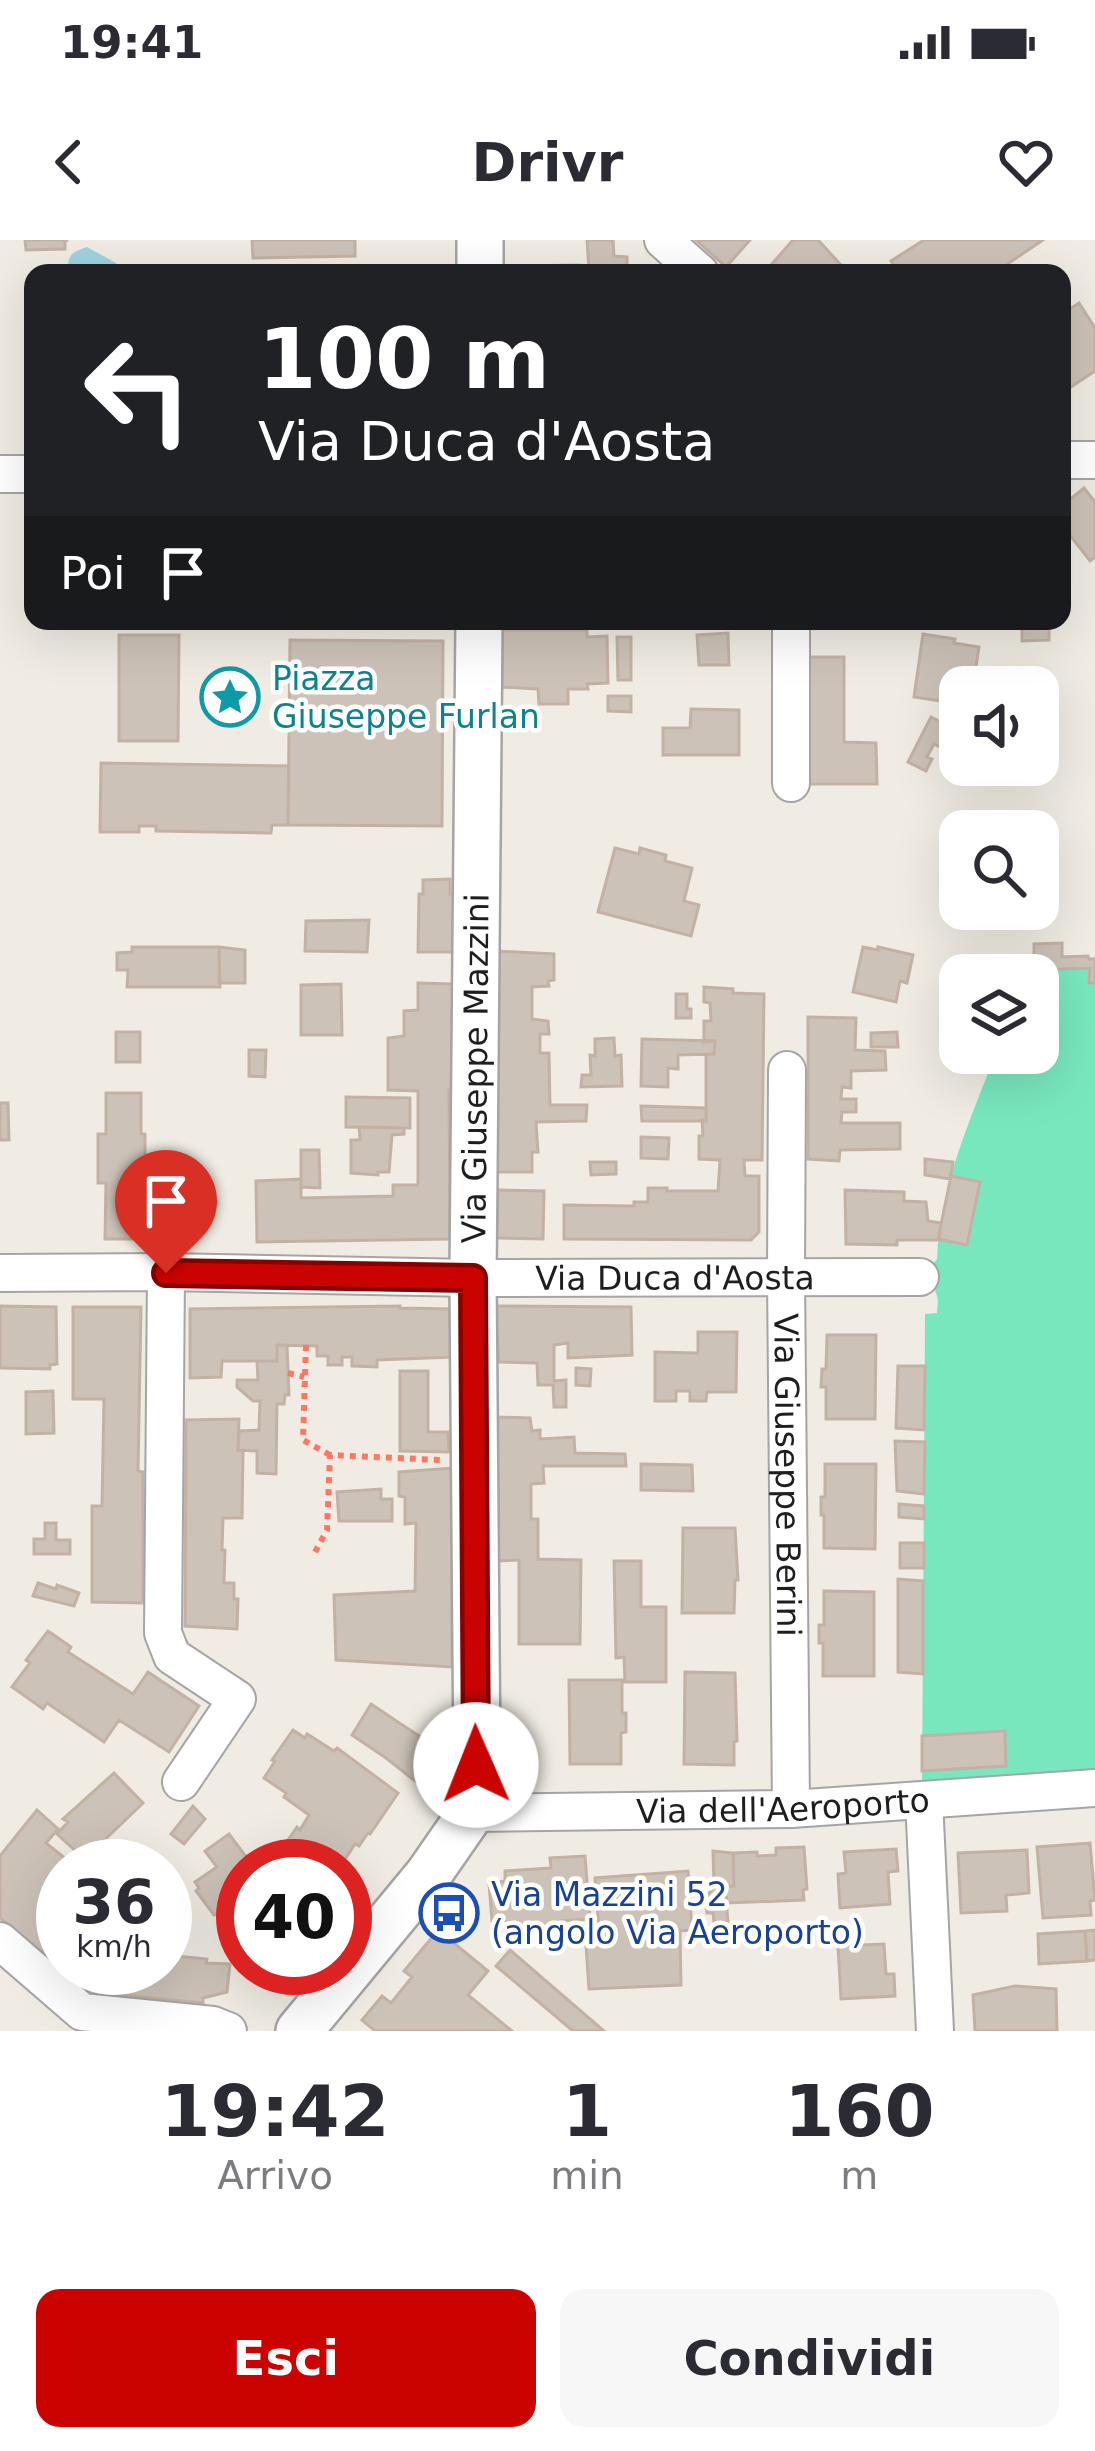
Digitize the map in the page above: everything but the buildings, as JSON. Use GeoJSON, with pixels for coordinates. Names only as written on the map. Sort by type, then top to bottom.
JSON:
{"type":"FeatureCollection","features":[{"type":"Feature","properties":{"kind":"street"},"geometry":{"type":"LineString","coordinates":[[663,240],[690,264]]}},
{"type":"Feature","properties":{"kind":"street","name":"Via Giuseppe Mazzini"},"geometry":{"type":"LineString","coordinates":[[471,1813],[476,1765],[473,1278],[479,630]]}},
{"type":"Feature","properties":{"kind":"street"},"geometry":{"type":"LineString","coordinates":[[791,630],[791,783]]}},
{"type":"Feature","properties":{"kind":"street","name":"Via Giuseppe Berini"},"geometry":{"type":"LineString","coordinates":[[787,1070],[791,1809]]}},
{"type":"Feature","properties":{"kind":"street","name":"Via Duca d'Aosta"},"geometry":{"type":"LineString","coordinates":[[0,1273],[920,1277]]}},
{"type":"Feature","properties":{"kind":"street"},"geometry":{"type":"LineString","coordinates":[[166,1273],[164,1633],[172,1656],[237,1700],[181,1782]]}},
{"type":"Feature","properties":{"kind":"street","name":"Via dell'Aeroporto"},"geometry":{"type":"LineString","coordinates":[[471,1813],[791,1809],[1095,1788]]}},
{"type":"Feature","properties":{"kind":"street"},"geometry":{"type":"LineString","coordinates":[[924,1800],[934,2031]]}},
{"type":"Feature","properties":{"kind":"street"},"geometry":{"type":"LineString","coordinates":[[299,2031],[428,1875],[471,1813]]}},
{"type":"Feature","properties":{"kind":"street"},"geometry":{"type":"LineString","coordinates":[[0,1941],[82,2012],[213,2025],[228,2031]]}},
{"type":"Feature","properties":{"kind":"path"},"geometry":{"type":"LineString","coordinates":[[305,1345],[303,1440],[329,1455],[474,1460]]}},
{"type":"Feature","properties":{"kind":"path"},"geometry":{"type":"LineString","coordinates":[[288,1373],[304,1377]]}},
{"type":"Feature","properties":{"kind":"path"},"geometry":{"type":"LineString","coordinates":[[314,1552],[327,1530],[329,1455]]}},
{"type":"Feature","properties":{"kind":"green space"},"geometry":{"type":"Polygon","coordinates":[[[1090,968],[1089,983],[1095,983],[1095,1772],[922,1783],[925,1314],[937,1313],[938,1298],[931,1273],[958,1154],[988,1074],[1059,1074],[1059,969],[1090,968]]]}},
{"type":"Feature","properties":{"kind":"water"},"geometry":{"type":"Polygon","coordinates":[[[87,247],[116,264],[68,264],[77,251],[87,247]]]}},
{"type":"Feature","properties":{"kind":"place","name":"Piazza Giuseppe Furlan"},"geometry":{"type":"Point","coordinates":[230,697]}},
{"type":"Feature","properties":{"kind":"place","name":"Via Mazzini 52 (angolo Via Aeroporto)"},"geometry":{"type":"Point","coordinates":[449,1913]}},
{"type":"Feature","properties":{"kind":"route"},"geometry":{"type":"LineString","coordinates":[[166,1273],[473,1278],[476,1765]]}}]}
